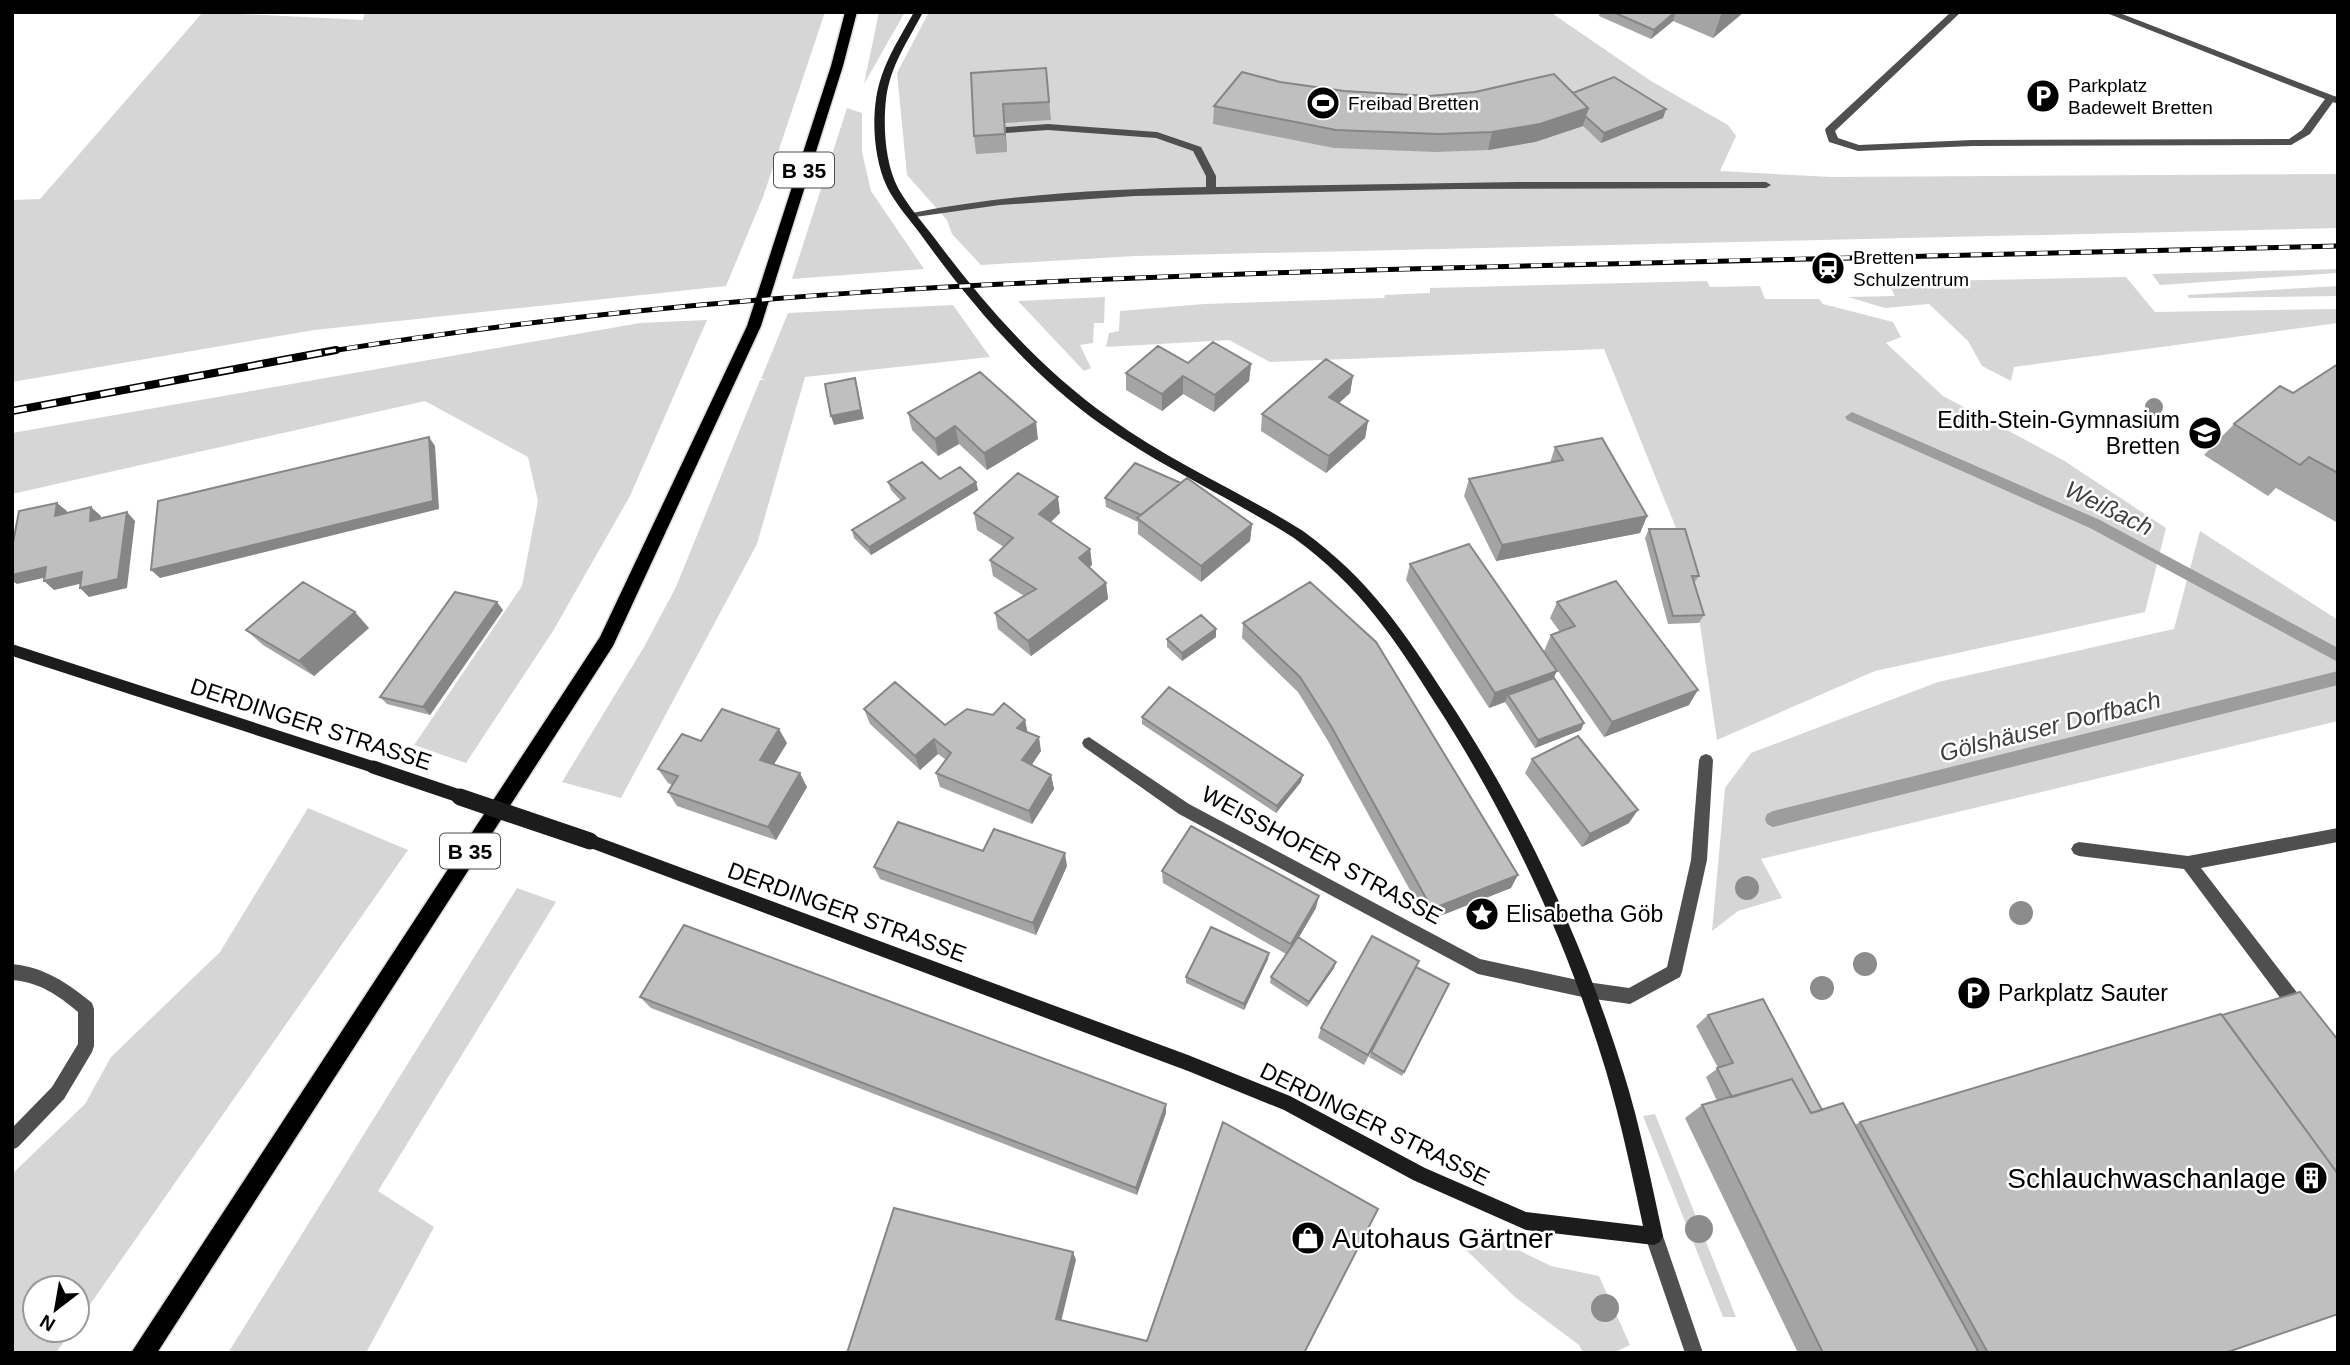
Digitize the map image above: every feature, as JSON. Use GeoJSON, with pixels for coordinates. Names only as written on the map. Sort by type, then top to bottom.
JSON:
{"type":"FeatureCollection","features":[{"type":"Feature","properties":{"kind":"main road","name":"B 35"},"geometry":{"type":"LineString","coordinates":[[143,1353],[607,641],[754,326],[837,66],[851,12]]}},
{"type":"Feature","properties":{"kind":"main road"},"geometry":{"type":"LineString","coordinates":[[919,12],[888,69],[881,102],[885,170],[912,216],[997,324],[1029,357],[1104,420],[1205,480],[1272,515],[1327,555],[1373,599],[1490,778],[1587,990],[1631,1129],[1654,1236]]}},
{"type":"Feature","properties":{"kind":"main road","name":"DERDINGER STRASSE"},"geometry":{"type":"LineString","coordinates":[[12,650],[373,767],[590,841],[1162,1053],[1290,1104],[1419,1174],[1526,1220],[1654,1236]]}},
{"type":"Feature","properties":{"kind":"street"},"geometry":{"type":"LineString","coordinates":[[1957,12],[1830,130],[1833,140],[1858,148],[1972,143],[2291,142],[2305,132],[2334,100],[2108,12]]}},
{"type":"Feature","properties":{"kind":"street"},"geometry":{"type":"LineString","coordinates":[[1006,130],[1048,127],[1157,135],[1197,149],[1211,176],[1211,190]]}},
{"type":"Feature","properties":{"kind":"street"},"geometry":{"type":"LineString","coordinates":[[912,216],[1011,199],[1211,190],[1496,184],[1766,185]]}},
{"type":"Feature","properties":{"kind":"street","name":"WEISSHOFER STRASSE"},"geometry":{"type":"LineString","coordinates":[[1089,743],[1184,809],[1478,966],[1587,990],[1630,996],[1674,972],[1699,860],[1706,760]]}},
{"type":"Feature","properties":{"kind":"street"},"geometry":{"type":"LineString","coordinates":[[2079,849],[2188,863],[2338,835]]}},
{"type":"Feature","properties":{"kind":"street"},"geometry":{"type":"LineString","coordinates":[[2188,863],[2313,1027]]}},
{"type":"Feature","properties":{"kind":"street"},"geometry":{"type":"LineString","coordinates":[[12,972],[29,972],[61,987],[86,1009],[86,1046],[58,1093],[12,1141]]}},
{"type":"Feature","properties":{"kind":"street"},"geometry":{"type":"LineString","coordinates":[[1654,1236],[1694,1353]]}},
{"type":"Feature","properties":{"kind":"shaded area"},"geometry":{"type":"Polygon","coordinates":[[[203,12],[363,20],[365,12],[825,12],[763,197],[726,286],[314,330],[12,382],[12,200],[40,199],[203,12]]]}},
{"type":"Feature","properties":{"kind":"shaded area"},"geometry":{"type":"Polygon","coordinates":[[[879,12],[905,12],[864,84],[879,12]]]}},
{"type":"Feature","properties":{"kind":"shaded area"},"geometry":{"type":"Polygon","coordinates":[[[929,12],[1550,12],[1651,81],[1728,125],[1736,136],[1720,171],[1831,177],[2338,174],[2338,228],[1136,256],[981,265],[952,234],[947,220],[907,175],[897,73],[929,12]]]}},
{"type":"Feature","properties":{"kind":"shaded area"},"geometry":{"type":"Polygon","coordinates":[[[847,108],[862,113],[862,152],[871,191],[924,269],[792,279],[847,108]]]}},
{"type":"Feature","properties":{"kind":"shaded area"},"geometry":{"type":"Polygon","coordinates":[[[2338,269],[2338,273],[2160,285],[2152,274],[2338,269]]]}},
{"type":"Feature","properties":{"kind":"shaded area"},"geometry":{"type":"Polygon","coordinates":[[[2126,277],[2155,312],[2338,309],[2338,323],[2014,367],[2011,381],[1982,366],[1968,341],[1929,304],[1885,308],[1848,297],[1895,296],[1888,282],[2126,277]]]}},
{"type":"Feature","properties":{"kind":"shaded area"},"geometry":{"type":"Polygon","coordinates":[[[1707,281],[1710,287],[1760,286],[1765,299],[1819,299],[1823,304],[1893,322],[1901,337],[1886,343],[1943,396],[2063,460],[2166,528],[2145,612],[1875,671],[1717,740],[1694,584],[1680,538],[1604,349],[1270,362],[1229,340],[1106,347],[1109,333],[1119,331],[1120,311],[1204,304],[1384,298],[1385,295],[1430,293],[1430,288],[1707,281]]]}},
{"type":"Feature","properties":{"kind":"shaded area"},"geometry":{"type":"Polygon","coordinates":[[[2338,286],[2338,296],[2189,298],[2187,295],[2338,286]]]}},
{"type":"Feature","properties":{"kind":"shaded area"},"geometry":{"type":"Polygon","coordinates":[[[1105,297],[1104,323],[1094,323],[1093,343],[1080,345],[1091,368],[1084,371],[1018,301],[1105,297]]]}},
{"type":"Feature","properties":{"kind":"shaded area"},"geometry":{"type":"Polygon","coordinates":[[[953,305],[990,357],[805,377],[757,544],[621,798],[562,782],[644,647],[676,587],[760,380],[766,380],[761,379],[788,313],[953,305]]]}},
{"type":"Feature","properties":{"kind":"shaded area"},"geometry":{"type":"Polygon","coordinates":[[[707,320],[630,496],[553,631],[466,763],[414,745],[522,586],[538,501],[528,457],[425,401],[12,494],[12,433],[640,323],[707,320]]]}},
{"type":"Feature","properties":{"kind":"shaded area"},"geometry":{"type":"Polygon","coordinates":[[[2200,531],[2338,620],[2338,721],[1761,859],[1782,898],[1738,911],[1712,931],[1725,788],[1751,753],[1938,682],[2174,629],[2200,531]]]}},
{"type":"Feature","properties":{"kind":"shaded area"},"geometry":{"type":"Polygon","coordinates":[[[308,808],[408,850],[91,1303],[91,1274],[21,1274],[21,1344],[62,1344],[56,1353],[12,1353],[12,1174],[85,1104],[111,1057],[220,952],[308,808]]]}},
{"type":"Feature","properties":{"kind":"shaded area"},"geometry":{"type":"Polygon","coordinates":[[[517,888],[556,902],[378,1191],[434,1227],[366,1353],[228,1353],[517,888]]]}},
{"type":"Feature","properties":{"kind":"shaded area"},"geometry":{"type":"Polygon","coordinates":[[[1655,1114],[1736,1317],[1723,1317],[1643,1116],[1655,1114]]]}},
{"type":"Feature","properties":{"kind":"shaded area"},"geometry":{"type":"Polygon","coordinates":[[[1479,1231],[1551,1266],[1599,1276],[1630,1345],[1613,1353],[1583,1353],[1579,1345],[1515,1297],[1463,1247],[1479,1231]]]}},
{"type":"Feature","properties":{"kind":"building"},"geometry":{"type":"Polygon","coordinates":[[[1613,12],[1675,12],[1654,30],[1613,12]]]}},
{"type":"Feature","properties":{"kind":"building"},"geometry":{"type":"Polygon","coordinates":[[[1046,68],[1049,102],[1003,104],[1005,134],[974,136],[971,73],[1046,68]]]}},
{"type":"Feature","properties":{"kind":"building"},"geometry":{"type":"Polygon","coordinates":[[[1242,72],[1280,82],[1344,91],[1429,96],[1475,92],[1554,74],[1588,108],[1540,124],[1492,132],[1439,134],[1336,130],[1214,106],[1242,72]]]}},
{"type":"Feature","properties":{"kind":"building"},"geometry":{"type":"Polygon","coordinates":[[[1614,77],[1666,109],[1604,133],[1585,116],[1588,108],[1573,93],[1614,77]]]}},
{"type":"Feature","properties":{"kind":"building"},"geometry":{"type":"Polygon","coordinates":[[[1213,342],[1251,364],[1215,395],[1183,376],[1162,394],[1126,373],[1158,346],[1188,363],[1213,342]]]}},
{"type":"Feature","properties":{"kind":"building"},"geometry":{"type":"Polygon","coordinates":[[[1326,359],[1353,376],[1329,397],[1368,421],[1329,456],[1262,414],[1326,359]]]}},
{"type":"Feature","properties":{"kind":"building"},"geometry":{"type":"Polygon","coordinates":[[[2338,364],[2338,473],[2309,457],[2300,465],[2234,424],[2280,386],[2293,393],[2338,364]]]}},
{"type":"Feature","properties":{"kind":"building"},"geometry":{"type":"Polygon","coordinates":[[[980,372],[1036,422],[984,453],[955,426],[935,439],[908,413],[980,372]]]}},
{"type":"Feature","properties":{"kind":"building"},"geometry":{"type":"Polygon","coordinates":[[[855,378],[861,410],[831,416],[825,384],[855,378]]]}},
{"type":"Feature","properties":{"kind":"building"},"geometry":{"type":"Polygon","coordinates":[[[429,437],[433,501],[151,570],[158,501],[429,437]]]}},
{"type":"Feature","properties":{"kind":"building"},"geometry":{"type":"Polygon","coordinates":[[[1602,438],[1647,516],[1502,545],[1469,479],[1563,460],[1555,447],[1602,438]]]}},
{"type":"Feature","properties":{"kind":"building"},"geometry":{"type":"Polygon","coordinates":[[[922,462],[940,479],[960,467],[976,482],[869,547],[852,530],[905,498],[888,482],[922,462]]]}},
{"type":"Feature","properties":{"kind":"building"},"geometry":{"type":"Polygon","coordinates":[[[1135,463],[1181,483],[1141,515],[1105,498],[1135,463]]]}},
{"type":"Feature","properties":{"kind":"building"},"geometry":{"type":"Polygon","coordinates":[[[1018,473],[1058,497],[1039,514],[1090,549],[1079,558],[1106,583],[1028,641],[995,613],[1036,589],[990,560],[1013,538],[974,513],[1018,473]]]}},
{"type":"Feature","properties":{"kind":"building"},"geometry":{"type":"Polygon","coordinates":[[[1187,478],[1252,524],[1201,566],[1137,518],[1187,478]]]}},
{"type":"Feature","properties":{"kind":"building"},"geometry":{"type":"Polygon","coordinates":[[[57,503],[55,516],[91,507],[90,521],[127,512],[118,579],[80,588],[82,572],[44,581],[46,567],[12,575],[12,548],[19,511],[57,503]]]}},
{"type":"Feature","properties":{"kind":"building"},"geometry":{"type":"Polygon","coordinates":[[[1649,529],[1685,529],[1699,576],[1692,576],[1704,615],[1673,616],[1649,529]]]}},
{"type":"Feature","properties":{"kind":"building"},"geometry":{"type":"Polygon","coordinates":[[[1469,544],[1557,671],[1495,693],[1410,564],[1469,544]]]}},
{"type":"Feature","properties":{"kind":"building"},"geometry":{"type":"Polygon","coordinates":[[[1616,581],[1698,690],[1612,722],[1551,635],[1575,626],[1557,602],[1616,581]]]}},
{"type":"Feature","properties":{"kind":"building"},"geometry":{"type":"Polygon","coordinates":[[[303,582],[355,612],[299,661],[246,630],[303,582]]]}},
{"type":"Feature","properties":{"kind":"building"},"geometry":{"type":"Polygon","coordinates":[[[1310,582],[1376,642],[1518,875],[1432,909],[1331,726],[1300,677],[1243,623],[1310,582]]]}},
{"type":"Feature","properties":{"kind":"building"},"geometry":{"type":"Polygon","coordinates":[[[455,592],[497,602],[423,707],[380,697],[455,592]]]}},
{"type":"Feature","properties":{"kind":"building"},"geometry":{"type":"Polygon","coordinates":[[[1201,615],[1216,629],[1182,653],[1167,639],[1201,615]]]}},
{"type":"Feature","properties":{"kind":"building"},"geometry":{"type":"Polygon","coordinates":[[[1554,678],[1584,723],[1538,740],[1508,695],[1554,678]]]}},
{"type":"Feature","properties":{"kind":"building"},"geometry":{"type":"Polygon","coordinates":[[[895,682],[945,725],[967,709],[993,715],[1004,703],[1025,720],[1017,728],[1039,737],[1022,760],[1051,775],[1029,811],[936,773],[951,753],[934,739],[915,756],[864,709],[895,682]]]}},
{"type":"Feature","properties":{"kind":"building"},"geometry":{"type":"Polygon","coordinates":[[[1169,687],[1303,775],[1277,806],[1142,717],[1169,687]]]}},
{"type":"Feature","properties":{"kind":"building"},"geometry":{"type":"Polygon","coordinates":[[[722,709],[779,729],[760,760],[800,773],[768,827],[668,792],[678,776],[658,769],[682,734],[701,741],[722,709]]]}},
{"type":"Feature","properties":{"kind":"building"},"geometry":{"type":"Polygon","coordinates":[[[1578,736],[1638,810],[1590,834],[1532,759],[1578,736]]]}},
{"type":"Feature","properties":{"kind":"building"},"geometry":{"type":"Polygon","coordinates":[[[898,822],[983,851],[994,829],[1065,853],[1033,923],[874,867],[898,822]]]}},
{"type":"Feature","properties":{"kind":"building"},"geometry":{"type":"Polygon","coordinates":[[[1191,826],[1319,896],[1291,944],[1162,871],[1191,826]]]}},
{"type":"Feature","properties":{"kind":"building"},"geometry":{"type":"Polygon","coordinates":[[[684,925],[1166,1104],[1136,1188],[640,997],[684,925]]]}},
{"type":"Feature","properties":{"kind":"building"},"geometry":{"type":"Polygon","coordinates":[[[1211,927],[1269,953],[1244,1004],[1186,977],[1211,927]]]}},
{"type":"Feature","properties":{"kind":"building"},"geometry":{"type":"Polygon","coordinates":[[[1372,936],[1419,961],[1368,1055],[1321,1028],[1372,936]]]}},
{"type":"Feature","properties":{"kind":"building"},"geometry":{"type":"Polygon","coordinates":[[[1298,937],[1336,962],[1309,1002],[1271,977],[1298,937]]]}},
{"type":"Feature","properties":{"kind":"building"},"geometry":{"type":"Polygon","coordinates":[[[1416,967],[1449,984],[1404,1072],[1371,1052],[1416,967]]]}},
{"type":"Feature","properties":{"kind":"building"},"geometry":{"type":"Polygon","coordinates":[[[2300,992],[2338,1040],[2338,1174],[2222,1015],[2300,992]]]}},
{"type":"Feature","properties":{"kind":"building"},"geometry":{"type":"Polygon","coordinates":[[[1763,999],[1822,1110],[1811,1113],[1792,1079],[1732,1097],[1717,1068],[1733,1063],[1708,1015],[1763,999]]]}},
{"type":"Feature","properties":{"kind":"building"},"geometry":{"type":"Polygon","coordinates":[[[2221,1014],[2338,1174],[2338,1314],[2225,1353],[1988,1353],[1860,1122],[2221,1014]]]}},
{"type":"Feature","properties":{"kind":"building"},"geometry":{"type":"Polygon","coordinates":[[[1792,1079],[1811,1113],[1843,1103],[1978,1351],[1823,1353],[1702,1105],[1792,1079]]]}},
{"type":"Feature","properties":{"kind":"building","name":"Autohaus Gärtner"},"geometry":{"type":"Polygon","coordinates":[[[1223,1122],[1378,1209],[1304,1353],[847,1353],[894,1208],[1073,1252],[1056,1319],[1147,1341],[1223,1122]]]}},
{"type":"Feature","properties":{"kind":"waterway","name":"Weißach"},"geometry":{"type":"LineString","coordinates":[[1852,417],[2095,524],[2338,656]]}},
{"type":"Feature","properties":{"kind":"waterway","name":"Gölshäuser Dorfbach"},"geometry":{"type":"LineString","coordinates":[[1773,819],[2338,678]]}},
{"type":"Feature","properties":{"kind":"railway"},"geometry":{"type":"LineString","coordinates":[[327,352],[459,332],[729,302],[999,284],[1406,269],[2338,246]]}},
{"type":"Feature","properties":{"kind":"railway"},"geometry":{"type":"LineString","coordinates":[[327,352],[336,350]]}},
{"type":"Feature","properties":{"kind":"railway"},"geometry":{"type":"LineString","coordinates":[[12,411],[327,352]]}},
{"type":"Feature","properties":{"kind":"place","name":"Parkplatz Badewelt Bretten"},"geometry":{"type":"Point","coordinates":[2043,96]}},
{"type":"Feature","properties":{"kind":"place","name":"Freibad Bretten"},"geometry":{"type":"Point","coordinates":[1323,103]}},
{"type":"Feature","properties":{"kind":"place","name":"Bretten Schulzentrum"},"geometry":{"type":"Point","coordinates":[1828,268]}},
{"type":"Feature","properties":{"kind":"place","name":"Edith-Stein-Gymnasium Bretten"},"geometry":{"type":"Point","coordinates":[2205,433]}},
{"type":"Feature","properties":{"kind":"place","name":"Elisabetha Göb"},"geometry":{"type":"Point","coordinates":[1482,914]}},
{"type":"Feature","properties":{"kind":"place","name":"Parkplatz Sauter"},"geometry":{"type":"Point","coordinates":[1974,993]}},
{"type":"Feature","properties":{"kind":"place","name":"Schlauchwaschanlage"},"geometry":{"type":"Point","coordinates":[2311,1178]}},
{"type":"Feature","properties":{"kind":"place","name":"Autohaus Gärtner"},"geometry":{"type":"Point","coordinates":[1308,1238]}}]}
